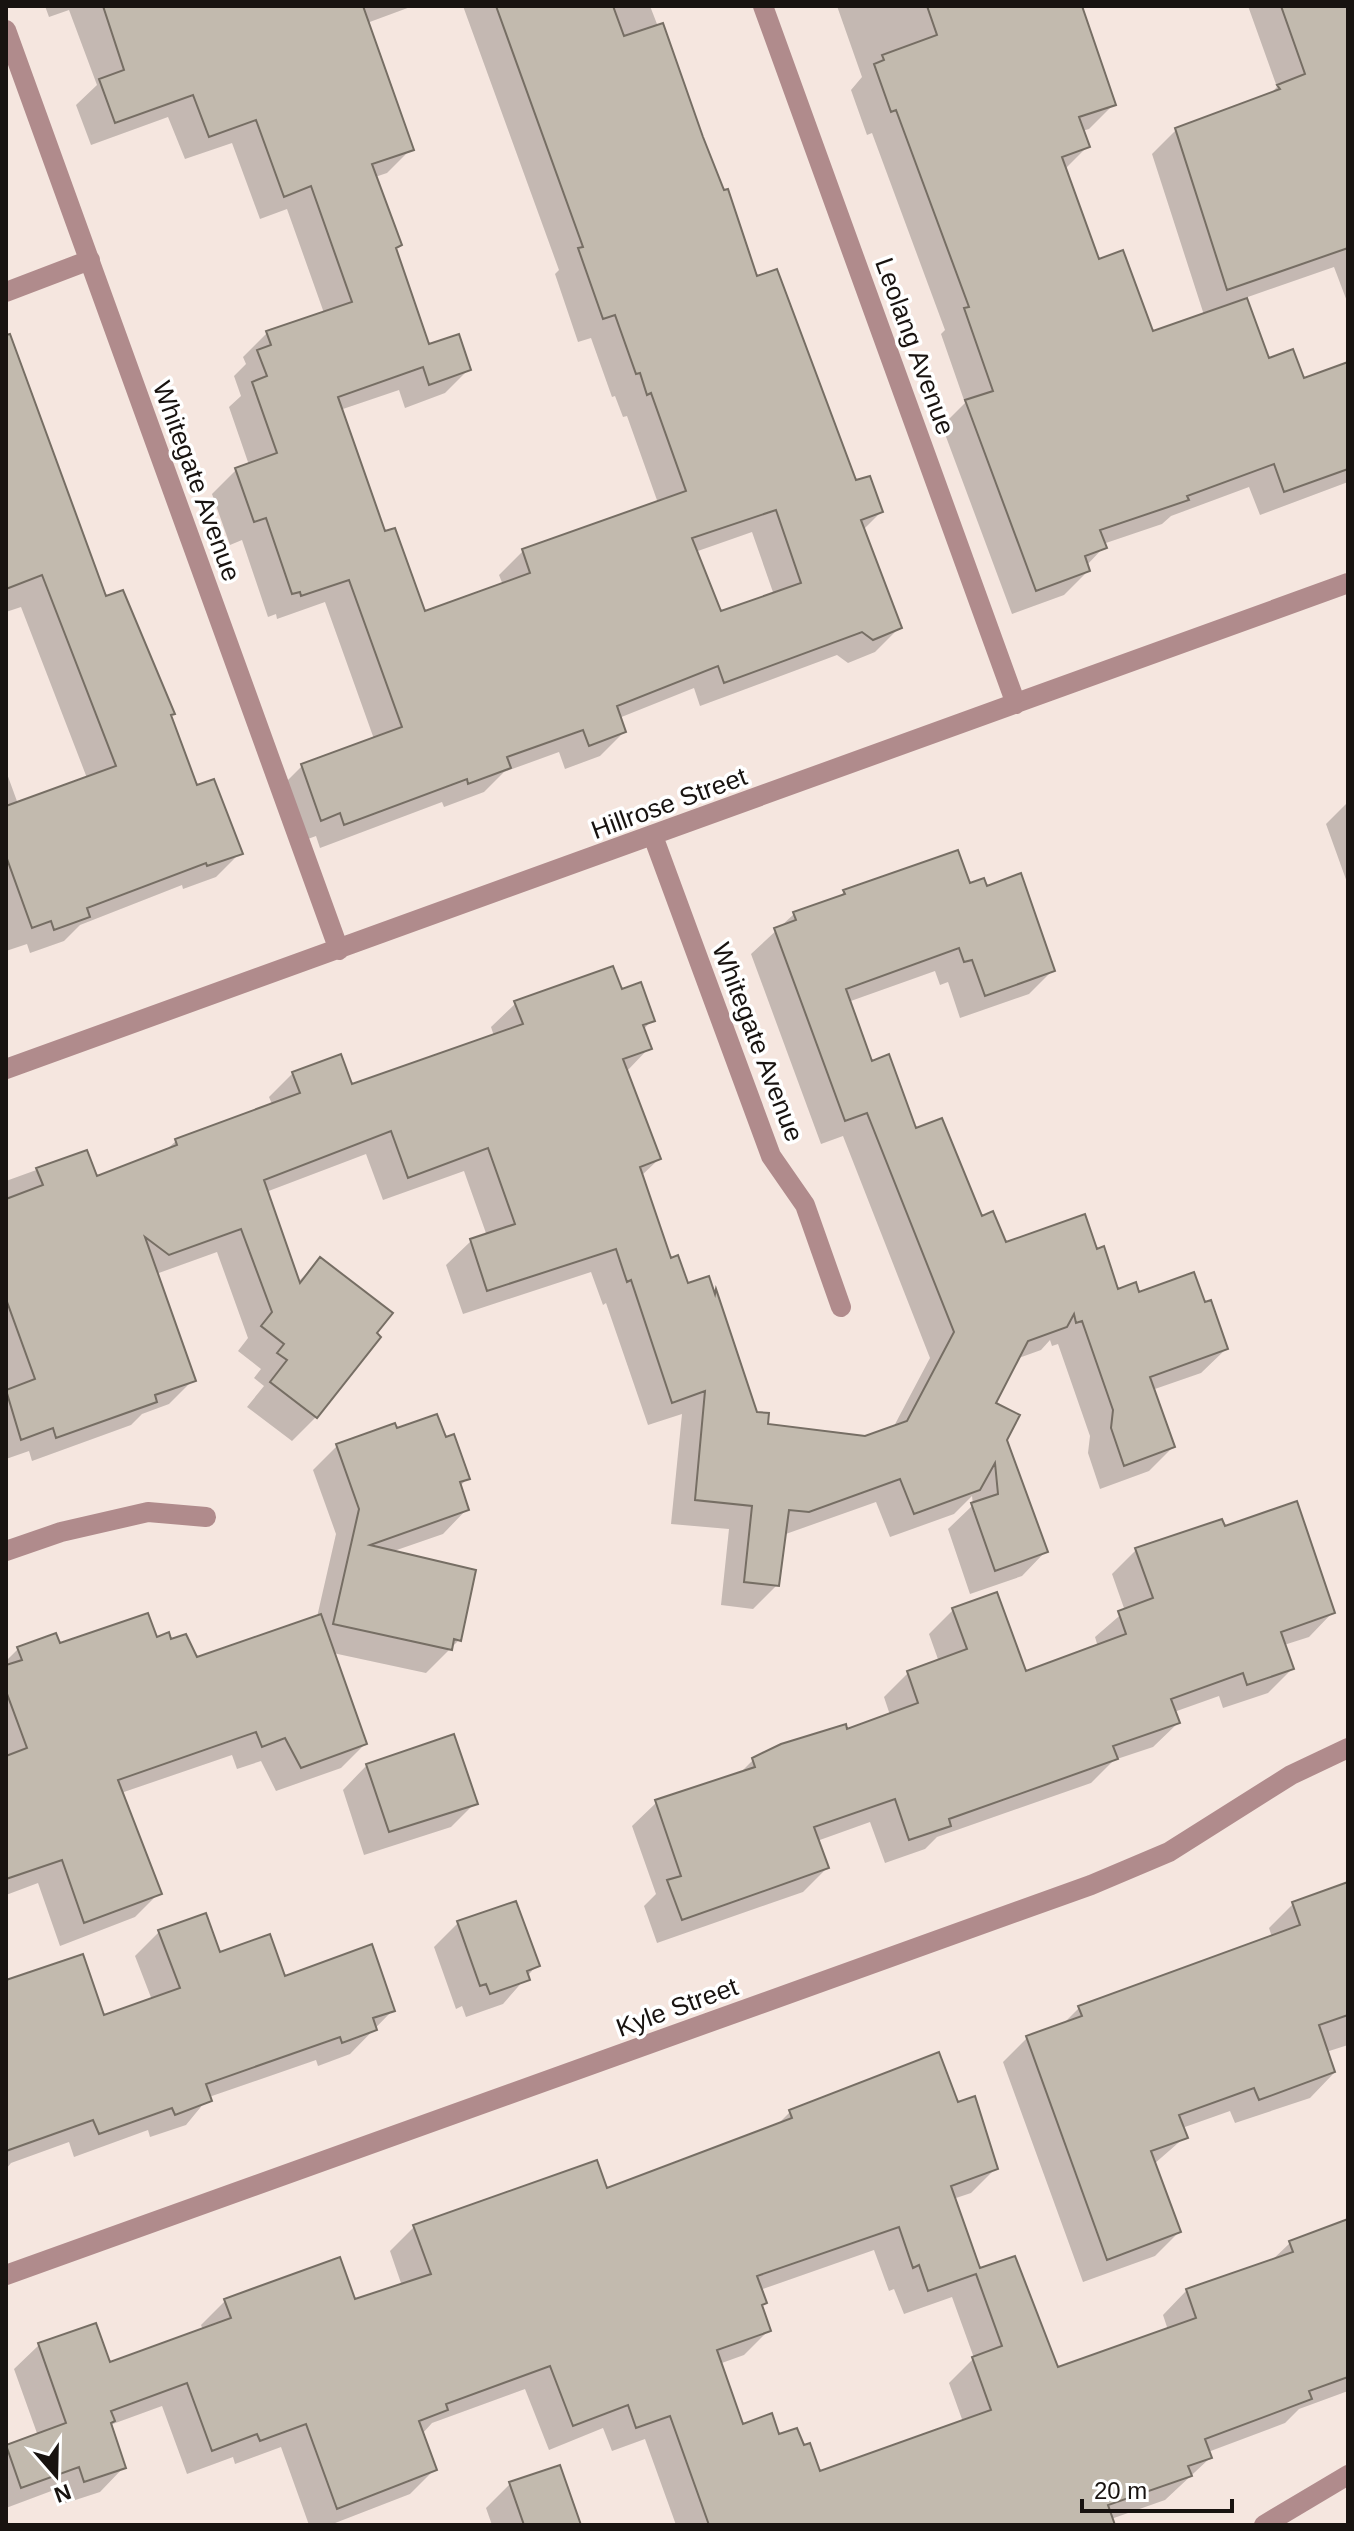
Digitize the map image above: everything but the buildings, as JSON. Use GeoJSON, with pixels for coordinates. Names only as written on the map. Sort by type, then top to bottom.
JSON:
{"type":"FeatureCollection","features":[{"type":"Feature","properties":{"kind":"street","name":"Leolang Avenue"},"geometry":{"type":"LineString","coordinates":[[763,6],[1016,704]]}},
{"type":"Feature","properties":{"kind":"street","name":"Whitegate Avenue"},"geometry":{"type":"LineString","coordinates":[[6,30],[339,950]]}},
{"type":"Feature","properties":{"kind":"street"},"geometry":{"type":"LineString","coordinates":[[6,292],[90,260]]}},
{"type":"Feature","properties":{"kind":"street","name":"Hillrose Street"},"geometry":{"type":"LineString","coordinates":[[6,1069],[1348,583]]}},
{"type":"Feature","properties":{"kind":"street","name":"Whitegate Avenue"},"geometry":{"type":"LineString","coordinates":[[653,836],[771,1156],[805,1205],[841,1307]]}},
{"type":"Feature","properties":{"kind":"street"},"geometry":{"type":"LineString","coordinates":[[6,1551],[61,1532],[148,1512],[206,1517]]}},
{"type":"Feature","properties":{"kind":"street","name":"Kyle Street"},"geometry":{"type":"LineString","coordinates":[[6,2275],[1091,1885],[1169,1852],[1291,1775],[1348,1748]]}},
{"type":"Feature","properties":{"kind":"street"},"geometry":{"type":"LineString","coordinates":[[1264,2525],[1348,2475]]}}]}
